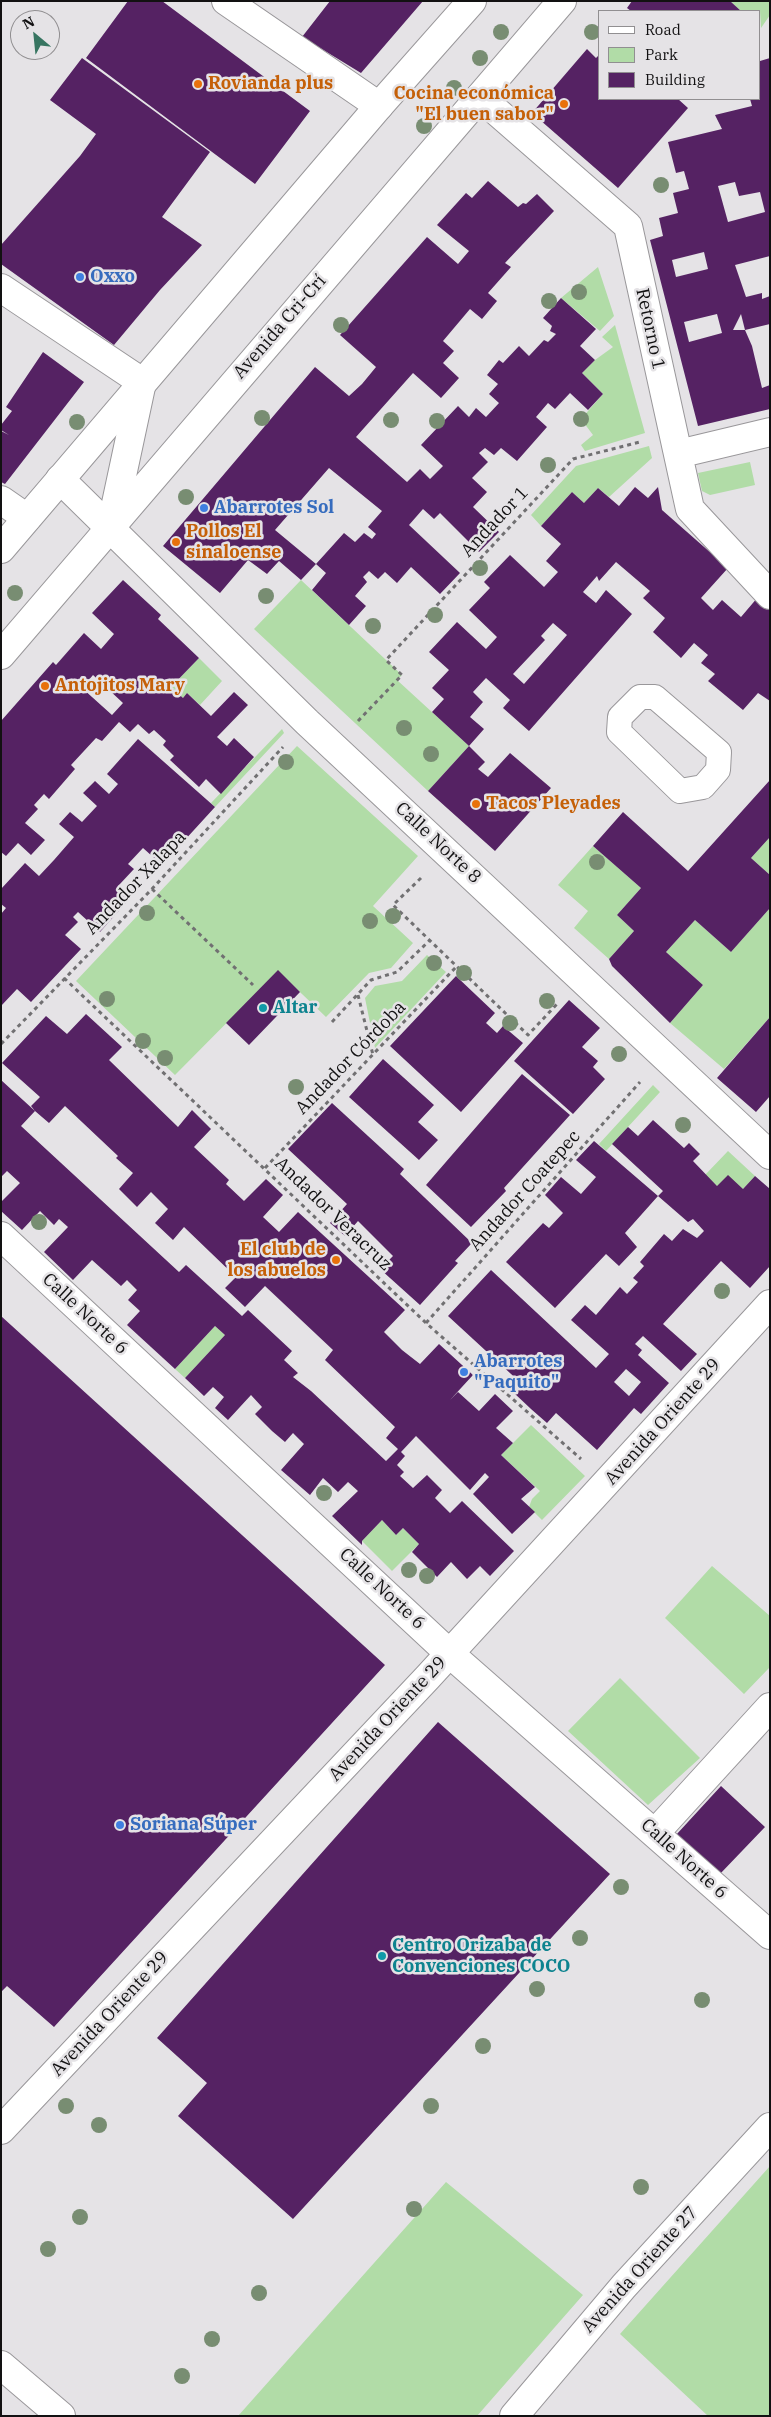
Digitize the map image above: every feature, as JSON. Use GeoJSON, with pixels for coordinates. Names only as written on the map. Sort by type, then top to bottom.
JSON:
{"type":"FeatureCollection","features":[{"type":"Feature","properties":{"kind":"street"},"geometry":{"type":"LineString","coordinates":[[226,1],[379,106]]}},
{"type":"Feature","properties":{"kind":"street"},"geometry":{"type":"LineString","coordinates":[[1,548],[379,106],[472,1]]}},
{"type":"Feature","properties":{"kind":"street","name":"Avenida Cri-Crí"},"geometry":{"type":"LineString","coordinates":[[1,655],[562,1]]}},
{"type":"Feature","properties":{"kind":"street","name":"Retorno 1"},"geometry":{"type":"LineString","coordinates":[[480,97],[628,226],[690,509],[770,594]]}},
{"type":"Feature","properties":{"kind":"street"},"geometry":{"type":"LineString","coordinates":[[1,288],[142,382]]}},
{"type":"Feature","properties":{"kind":"street"},"geometry":{"type":"LineString","coordinates":[[110,527],[142,382]]}},
{"type":"Feature","properties":{"kind":"street"},"geometry":{"type":"LineString","coordinates":[[678,454],[770,432]]}},
{"type":"Feature","properties":{"kind":"street","name":"Calle Norte 8"},"geometry":{"type":"LineString","coordinates":[[60,480],[307,722],[448,851],[770,1155]]}},
{"type":"Feature","properties":{"kind":"street"},"geometry":{"type":"LineString","coordinates":[[1,500],[27,518]]}},
{"type":"Feature","properties":{"kind":"street","name":"Calle Norte 6"},"geometry":{"type":"LineString","coordinates":[[1,1236],[449,1653],[770,1934]]}},
{"type":"Feature","properties":{"kind":"street","name":"Avenida Oriente 29"},"geometry":{"type":"LineString","coordinates":[[1,2130],[449,1653],[770,1304]]}},
{"type":"Feature","properties":{"kind":"street"},"geometry":{"type":"LineString","coordinates":[[655,1833],[770,1707]]}},
{"type":"Feature","properties":{"kind":"street","name":"Avenida Oriente 27"},"geometry":{"type":"LineString","coordinates":[[514,2416],[624,2286],[770,2127]]}},
{"type":"Feature","properties":{"kind":"street"},"geometry":{"type":"LineString","coordinates":[[1,2365],[61,2416]]}},
{"type":"Feature","properties":{"kind":"path","name":"Andador 1"},"geometry":{"type":"LineString","coordinates":[[356,724],[402,674],[386,660],[573,459],[645,441]]}},
{"type":"Feature","properties":{"kind":"path","name":"Andador Xalapa"},"geometry":{"type":"LineString","coordinates":[[1,1044],[152,889],[290,740]]}},
{"type":"Feature","properties":{"kind":"path"},"geometry":{"type":"LineString","coordinates":[[448,851],[393,905],[528,1035],[581,978]]}},
{"type":"Feature","properties":{"kind":"path"},"geometry":{"type":"LineString","coordinates":[[152,889],[156,895],[253,985]]}},
{"type":"Feature","properties":{"kind":"path"},"geometry":{"type":"LineString","coordinates":[[332,1022],[371,980],[397,972],[430,940]]}},
{"type":"Feature","properties":{"kind":"path","name":"Andador Córdoba"},"geometry":{"type":"LineString","coordinates":[[265,1168],[457,966]]}},
{"type":"Feature","properties":{"kind":"path","name":"Andador Veracruz"},"geometry":{"type":"LineString","coordinates":[[64,978],[426,1323],[588,1465]]}},
{"type":"Feature","properties":{"kind":"path"},"geometry":{"type":"LineString","coordinates":[[358,995],[373,1056]]}},
{"type":"Feature","properties":{"kind":"path","name":"Andador Coatepec"},"geometry":{"type":"LineString","coordinates":[[426,1323],[645,1076]]}},
{"type":"Feature","properties":{"kind":"green space"},"geometry":{"type":"Polygon","coordinates":[[[730,1],[770,1],[770,15],[761,28],[761,10],[740,10],[730,1]]]}},
{"type":"Feature","properties":{"kind":"green space"},"geometry":{"type":"Polygon","coordinates":[[[598,267],[614,316],[600,331],[561,298],[598,267]]]}},
{"type":"Feature","properties":{"kind":"green space"},"geometry":{"type":"Polygon","coordinates":[[[615,325],[645,433],[585,451],[581,445],[593,435],[581,419],[603,394],[582,373],[595,360],[613,347],[602,337],[615,325]]]}},
{"type":"Feature","properties":{"kind":"green space"},"geometry":{"type":"Polygon","coordinates":[[[649,446],[652,458],[609,497],[598,488],[584,503],[572,492],[541,526],[531,515],[576,466],[649,446]]]}},
{"type":"Feature","properties":{"kind":"green space"},"geometry":{"type":"Polygon","coordinates":[[[750,462],[755,485],[710,495],[702,491],[698,473],[750,462]]]}},
{"type":"Feature","properties":{"kind":"green space"},"geometry":{"type":"Polygon","coordinates":[[[301,580],[402,675],[397,680],[469,746],[428,791],[254,629],[301,580]]]}},
{"type":"Feature","properties":{"kind":"green space"},"geometry":{"type":"Polygon","coordinates":[[[199,658],[222,681],[200,705],[187,693],[183,698],[171,687],[199,658]]]}},
{"type":"Feature","properties":{"kind":"green space"},"geometry":{"type":"Polygon","coordinates":[[[282,729],[284,733],[215,807],[211,803],[282,729]]]}},
{"type":"Feature","properties":{"kind":"green space"},"geometry":{"type":"Polygon","coordinates":[[[297,746],[418,856],[373,906],[413,943],[391,968],[369,973],[326,1017],[278,971],[175,1075],[76,981],[297,746]]]}},
{"type":"Feature","properties":{"kind":"green space"},"geometry":{"type":"Polygon","coordinates":[[[770,837],[770,875],[751,858],[770,837]]]}},
{"type":"Feature","properties":{"kind":"green space"},"geometry":{"type":"Polygon","coordinates":[[[593,846],[641,888],[617,915],[634,931],[609,959],[574,928],[588,911],[558,885],[593,846]]]}},
{"type":"Feature","properties":{"kind":"green space"},"geometry":{"type":"Polygon","coordinates":[[[770,908],[770,1017],[724,1069],[670,1023],[703,985],[666,952],[695,920],[731,952],[770,908]]]}},
{"type":"Feature","properties":{"kind":"green space"},"geometry":{"type":"Polygon","coordinates":[[[427,955],[446,972],[375,1048],[365,998],[375,986],[402,981],[427,955]]]}},
{"type":"Feature","properties":{"kind":"green space"},"geometry":{"type":"Polygon","coordinates":[[[653,1085],[660,1092],[606,1151],[599,1144],[653,1085]]]}},
{"type":"Feature","properties":{"kind":"green space"},"geometry":{"type":"Polygon","coordinates":[[[728,1151],[755,1176],[743,1189],[717,1186],[705,1175],[728,1151]]]}},
{"type":"Feature","properties":{"kind":"green space"},"geometry":{"type":"Polygon","coordinates":[[[215,1326],[225,1335],[185,1378],[175,1369],[215,1326]]]}},
{"type":"Feature","properties":{"kind":"green space"},"geometry":{"type":"Polygon","coordinates":[[[531,1425],[585,1476],[542,1520],[529,1507],[532,1499],[540,1491],[501,1455],[531,1425]]]}},
{"type":"Feature","properties":{"kind":"green space"},"geometry":{"type":"Polygon","coordinates":[[[382,1520],[396,1535],[403,1528],[419,1544],[392,1571],[362,1541],[382,1520]]]}},
{"type":"Feature","properties":{"kind":"green space"},"geometry":{"type":"Polygon","coordinates":[[[712,1566],[770,1616],[770,1667],[744,1694],[665,1618],[712,1566]]]}},
{"type":"Feature","properties":{"kind":"green space"},"geometry":{"type":"Polygon","coordinates":[[[620,1678],[700,1758],[648,1805],[568,1731],[620,1678]]]}},
{"type":"Feature","properties":{"kind":"green space"},"geometry":{"type":"Polygon","coordinates":[[[770,2166],[770,2416],[708,2416],[620,2334],[770,2166]]]}},
{"type":"Feature","properties":{"kind":"green space"},"geometry":{"type":"Polygon","coordinates":[[[446,2182],[583,2295],[477,2416],[238,2416],[446,2182]]]}},
{"type":"Feature","properties":{"kind":"building","name":"Rovianda plus"},"geometry":{"type":"Polygon","coordinates":[[[128,1],[162,1],[310,111],[255,184],[86,58],[128,1]]]}},
{"type":"Feature","properties":{"kind":"building"},"geometry":{"type":"Polygon","coordinates":[[[330,1],[423,1],[361,73],[302,37],[330,1]]]}},
{"type":"Feature","properties":{"kind":"building"},"geometry":{"type":"Polygon","coordinates":[[[632,1],[730,1],[740,10],[630,10],[627,8],[632,1]]]}},
{"type":"Feature","properties":{"kind":"building"},"geometry":{"type":"Polygon","coordinates":[[[587,49],[596,58],[598,56],[598,100],[679,100],[688,108],[618,188],[532,113],[587,49]]]}},
{"type":"Feature","properties":{"kind":"building"},"geometry":{"type":"Polygon","coordinates":[[[82,58],[210,152],[162,217],[202,245],[160,290],[114,345],[1,264],[1,245],[80,156],[96,134],[50,100],[82,58]]]}},
{"type":"Feature","properties":{"kind":"building"},"geometry":{"type":"Polygon","coordinates":[[[770,58],[770,256],[735,265],[746,297],[762,293],[762,299],[770,296],[770,324],[745,330],[752,346],[762,388],[770,385],[770,409],[698,426],[650,240],[663,236],[659,218],[678,213],[673,193],[689,189],[684,171],[676,173],[668,142],[722,129],[715,115],[752,106],[750,100],[761,100],[761,61],[770,58]],[[735,182],[718,186],[728,222],[765,212],[760,192],[739,196],[735,182]],[[704,252],[672,260],[676,277],[708,269],[704,252]],[[717,314],[684,322],[689,342],[722,333],[717,314]],[[741,314],[733,330],[745,330],[741,314]]]}},
{"type":"Feature","properties":{"kind":"building"},"geometry":{"type":"Polygon","coordinates":[[[488,181],[518,207],[523,203],[526,204],[537,194],[554,211],[505,263],[511,267],[488,293],[497,301],[482,319],[470,309],[443,341],[454,351],[443,363],[459,378],[441,398],[413,373],[356,437],[407,482],[420,469],[430,479],[443,466],[421,445],[458,406],[469,417],[476,408],[486,417],[499,403],[489,394],[498,384],[487,375],[499,360],[503,363],[519,346],[529,356],[544,340],[548,342],[556,334],[550,331],[552,326],[543,318],[561,298],[596,329],[580,346],[595,360],[582,373],[603,394],[588,410],[570,393],[555,409],[548,403],[536,417],[547,427],[517,461],[501,448],[494,455],[485,448],[479,453],[488,462],[472,478],[487,492],[473,507],[499,532],[479,552],[440,513],[434,519],[423,509],[409,525],[460,573],[440,594],[411,567],[397,583],[385,572],[378,579],[369,571],[363,577],[367,582],[355,596],[366,606],[349,625],[312,590],[326,573],[316,564],[301,580],[279,561],[267,574],[248,560],[220,593],[163,546],[315,367],[349,396],[362,384],[376,367],[340,335],[427,237],[458,264],[469,251],[437,225],[466,193],[472,198],[488,181]],[[329,468],[275,530],[316,564],[344,533],[355,542],[364,533],[372,539],[376,534],[368,527],[382,511],[329,468]]]}},
{"type":"Feature","properties":{"kind":"building"},"geometry":{"type":"Polygon","coordinates":[[[43,352],[84,382],[5,484],[1,482],[1,431],[9,435],[1,430],[1,425],[12,411],[6,407],[43,352]]]}},
{"type":"Feature","properties":{"kind":"building"},"geometry":{"type":"Polygon","coordinates":[[[635,487],[648,498],[658,487],[662,510],[728,568],[701,598],[713,610],[722,600],[741,617],[758,597],[770,608],[770,701],[758,693],[743,710],[708,681],[715,674],[701,663],[708,655],[694,643],[681,658],[653,632],[665,618],[643,598],[650,591],[616,562],[599,581],[597,576],[583,592],[596,603],[606,590],[632,614],[529,731],[503,708],[510,700],[486,678],[473,692],[483,702],[470,717],[484,729],[469,746],[432,712],[444,699],[432,688],[449,670],[429,652],[457,622],[486,649],[497,637],[469,610],[490,588],[484,582],[510,555],[544,587],[558,572],[546,561],[561,544],[541,526],[572,492],[584,503],[598,488],[619,506],[635,487]],[[553,623],[541,636],[545,640],[513,674],[524,684],[567,635],[553,623]]]}},
{"type":"Feature","properties":{"kind":"building"},"geometry":{"type":"Polygon","coordinates":[[[123,580],[161,615],[158,619],[199,658],[171,687],[183,698],[187,693],[211,716],[234,692],[248,705],[217,737],[227,746],[234,738],[254,757],[221,794],[206,779],[199,787],[170,760],[174,756],[163,745],[166,741],[154,730],[149,734],[138,724],[130,732],[119,722],[102,741],[96,738],[71,765],[75,769],[49,799],[44,794],[34,805],[38,809],[25,823],[45,840],[31,855],[18,843],[6,856],[1,852],[1,721],[53,662],[56,665],[84,633],[101,649],[114,634],[92,613],[123,580]],[[93,675],[82,688],[112,715],[123,703],[93,675]]]}},
{"type":"Feature","properties":{"kind":"building"},"geometry":{"type":"Polygon","coordinates":[[[138,739],[215,807],[162,865],[143,848],[128,864],[134,869],[119,885],[131,897],[100,932],[78,912],[73,917],[78,922],[65,935],[81,949],[31,1002],[17,989],[1,1006],[1,914],[6,908],[1,904],[1,889],[25,863],[39,876],[54,860],[74,837],[59,824],[70,812],[82,822],[97,806],[83,793],[95,781],[109,794],[118,784],[107,774],[138,739]]]}},
{"type":"Feature","properties":{"kind":"building"},"geometry":{"type":"Polygon","coordinates":[[[469,746],[485,762],[478,769],[488,777],[510,753],[551,788],[495,851],[428,791],[469,746]]]}},
{"type":"Feature","properties":{"kind":"building"},"geometry":{"type":"Polygon","coordinates":[[[770,780],[770,837],[751,858],[770,875],[770,908],[731,952],[695,920],[666,952],[703,985],[670,1023],[612,966],[609,959],[634,931],[617,915],[641,888],[593,846],[623,812],[688,871],[770,780]]]}},
{"type":"Feature","properties":{"kind":"building","name":"Altar"},"geometry":{"type":"Polygon","coordinates":[[[278,970],[300,992],[249,1045],[226,1023],[278,970]]]}},
{"type":"Feature","properties":{"kind":"building"},"geometry":{"type":"Polygon","coordinates":[[[456,976],[495,1013],[486,1023],[497,1033],[503,1026],[523,1043],[461,1112],[390,1046],[456,976]]]}},
{"type":"Feature","properties":{"kind":"building"},"geometry":{"type":"Polygon","coordinates":[[[569,1000],[600,1028],[582,1047],[598,1061],[593,1067],[605,1079],[573,1114],[514,1061],[569,1000]]]}},
{"type":"Feature","properties":{"kind":"building"},"geometry":{"type":"Polygon","coordinates":[[[86,1014],[122,1047],[109,1060],[178,1127],[192,1110],[211,1129],[194,1147],[229,1180],[226,1184],[244,1201],[266,1179],[283,1195],[263,1217],[279,1232],[298,1212],[405,1310],[384,1332],[402,1350],[420,1364],[439,1344],[473,1375],[450,1400],[458,1392],[479,1411],[495,1394],[513,1411],[496,1428],[513,1443],[501,1455],[535,1487],[521,1499],[535,1512],[512,1534],[473,1494],[489,1477],[485,1473],[470,1490],[416,1436],[401,1452],[405,1456],[397,1465],[404,1472],[400,1476],[413,1488],[427,1475],[442,1490],[435,1498],[450,1513],[462,1501],[514,1551],[490,1576],[480,1566],[467,1579],[451,1562],[437,1577],[412,1552],[419,1544],[403,1528],[396,1535],[382,1520],[362,1541],[362,1545],[332,1516],[358,1491],[348,1482],[338,1492],[323,1478],[310,1495],[281,1470],[304,1444],[293,1433],[285,1442],[272,1431],[255,1414],[262,1407],[251,1395],[228,1420],[215,1408],[224,1397],[213,1387],[204,1396],[185,1378],[225,1335],[215,1326],[175,1369],[127,1325],[140,1311],[128,1300],[137,1290],[127,1280],[121,1286],[92,1260],[73,1280],[44,1252],[68,1227],[59,1219],[54,1225],[40,1211],[22,1230],[1,1211],[1,1202],[20,1183],[7,1171],[1,1177],[1,1080],[35,1111],[31,1106],[40,1097],[2,1063],[46,1016],[67,1034],[86,1014]],[[65,1106],[49,1123],[35,1111],[21,1126],[179,1272],[186,1265],[242,1316],[248,1310],[292,1351],[284,1360],[298,1373],[293,1377],[311,1391],[386,1461],[398,1449],[386,1438],[395,1427],[325,1360],[333,1350],[265,1286],[245,1307],[225,1288],[236,1277],[184,1227],[173,1240],[155,1223],[168,1209],[151,1192],[137,1207],[119,1189],[133,1173],[116,1158],[118,1156],[65,1106]]]}},
{"type":"Feature","properties":{"kind":"building"},"geometry":{"type":"Polygon","coordinates":[[[770,1017],[770,1096],[756,1112],[717,1078],[770,1017]]]}},
{"type":"Feature","properties":{"kind":"building"},"geometry":{"type":"Polygon","coordinates":[[[383,1059],[434,1105],[418,1122],[438,1140],[419,1160],[349,1097],[383,1059]]]}},
{"type":"Feature","properties":{"kind":"building"},"geometry":{"type":"Polygon","coordinates":[[[522,1074],[570,1115],[504,1188],[506,1191],[471,1227],[426,1185],[522,1074]]]}},
{"type":"Feature","properties":{"kind":"building"},"geometry":{"type":"Polygon","coordinates":[[[332,1103],[404,1169],[400,1174],[472,1243],[455,1261],[458,1263],[420,1305],[380,1269],[393,1256],[358,1221],[345,1236],[330,1223],[347,1204],[288,1149],[332,1103]]]}},
{"type":"Feature","properties":{"kind":"building"},"geometry":{"type":"Polygon","coordinates":[[[653,1120],[684,1148],[689,1143],[700,1154],[693,1161],[717,1186],[728,1175],[743,1189],[755,1176],[770,1189],[770,1266],[750,1288],[721,1261],[663,1324],[697,1354],[681,1371],[643,1336],[635,1344],[642,1350],[638,1355],[669,1383],[641,1414],[634,1408],[597,1450],[556,1413],[547,1423],[531,1409],[514,1393],[523,1385],[448,1316],[491,1270],[596,1368],[609,1354],[571,1320],[585,1305],[596,1315],[620,1287],[627,1294],[638,1282],[633,1278],[644,1266],[640,1262],[664,1234],[672,1241],[683,1229],[697,1238],[704,1231],[693,1219],[688,1222],[658,1196],[663,1191],[612,1144],[628,1127],[638,1136],[653,1120]],[[626,1369],[614,1382],[629,1396],[641,1382],[626,1369]]]}},
{"type":"Feature","properties":{"kind":"building"},"geometry":{"type":"Polygon","coordinates":[[[594,1141],[658,1196],[625,1233],[637,1247],[619,1266],[606,1254],[555,1308],[506,1262],[543,1223],[549,1228],[563,1213],[545,1195],[561,1177],[581,1194],[596,1177],[576,1160],[594,1141]]]}},
{"type":"Feature","properties":{"kind":"building","name":"Soriana Súper"},"geometry":{"type":"Polygon","coordinates":[[[1,1316],[385,1665],[54,2027],[7,1986],[1,1992],[1,1316]]]}},
{"type":"Feature","properties":{"kind":"building","name":"Centro Orizaba de Convenciones COCO"},"geometry":{"type":"Polygon","coordinates":[[[438,1722],[610,1874],[293,2219],[178,2116],[207,2083],[157,2038],[438,1722]]]}},
{"type":"Feature","properties":{"kind":"building"},"geometry":{"type":"Polygon","coordinates":[[[721,1786],[765,1827],[719,1875],[676,1835],[721,1786]]]}},
{"type":"Feature","properties":{"kind":"place","name":"Rovianda plus"},"geometry":{"type":"Point","coordinates":[198,84]}},
{"type":"Feature","properties":{"kind":"place","name":"Cocina económica \"El buen sabor\""},"geometry":{"type":"Point","coordinates":[564,104]}},
{"type":"Feature","properties":{"kind":"place","name":"Oxxo"},"geometry":{"type":"Point","coordinates":[80,277]}},
{"type":"Feature","properties":{"kind":"place","name":"Abarrotes Sol"},"geometry":{"type":"Point","coordinates":[204,508]}},
{"type":"Feature","properties":{"kind":"place","name":"Pollos El sinaloense"},"geometry":{"type":"Point","coordinates":[176,542]}},
{"type":"Feature","properties":{"kind":"place","name":"Antojitos Mary"},"geometry":{"type":"Point","coordinates":[45,686]}},
{"type":"Feature","properties":{"kind":"place","name":"Tacos Pleyades"},"geometry":{"type":"Point","coordinates":[476,804]}},
{"type":"Feature","properties":{"kind":"place","name":"Altar"},"geometry":{"type":"Point","coordinates":[263,1008]}},
{"type":"Feature","properties":{"kind":"place","name":"El club de los abuelos"},"geometry":{"type":"Point","coordinates":[336,1260]}},
{"type":"Feature","properties":{"kind":"place","name":"Abarrotes \"Paquito\""},"geometry":{"type":"Point","coordinates":[464,1372]}},
{"type":"Feature","properties":{"kind":"place","name":"Soriana Súper"},"geometry":{"type":"Point","coordinates":[120,1825]}},
{"type":"Feature","properties":{"kind":"place","name":"Centro Orizaba de Convenciones COCO"},"geometry":{"type":"Point","coordinates":[382,1956]}}]}
